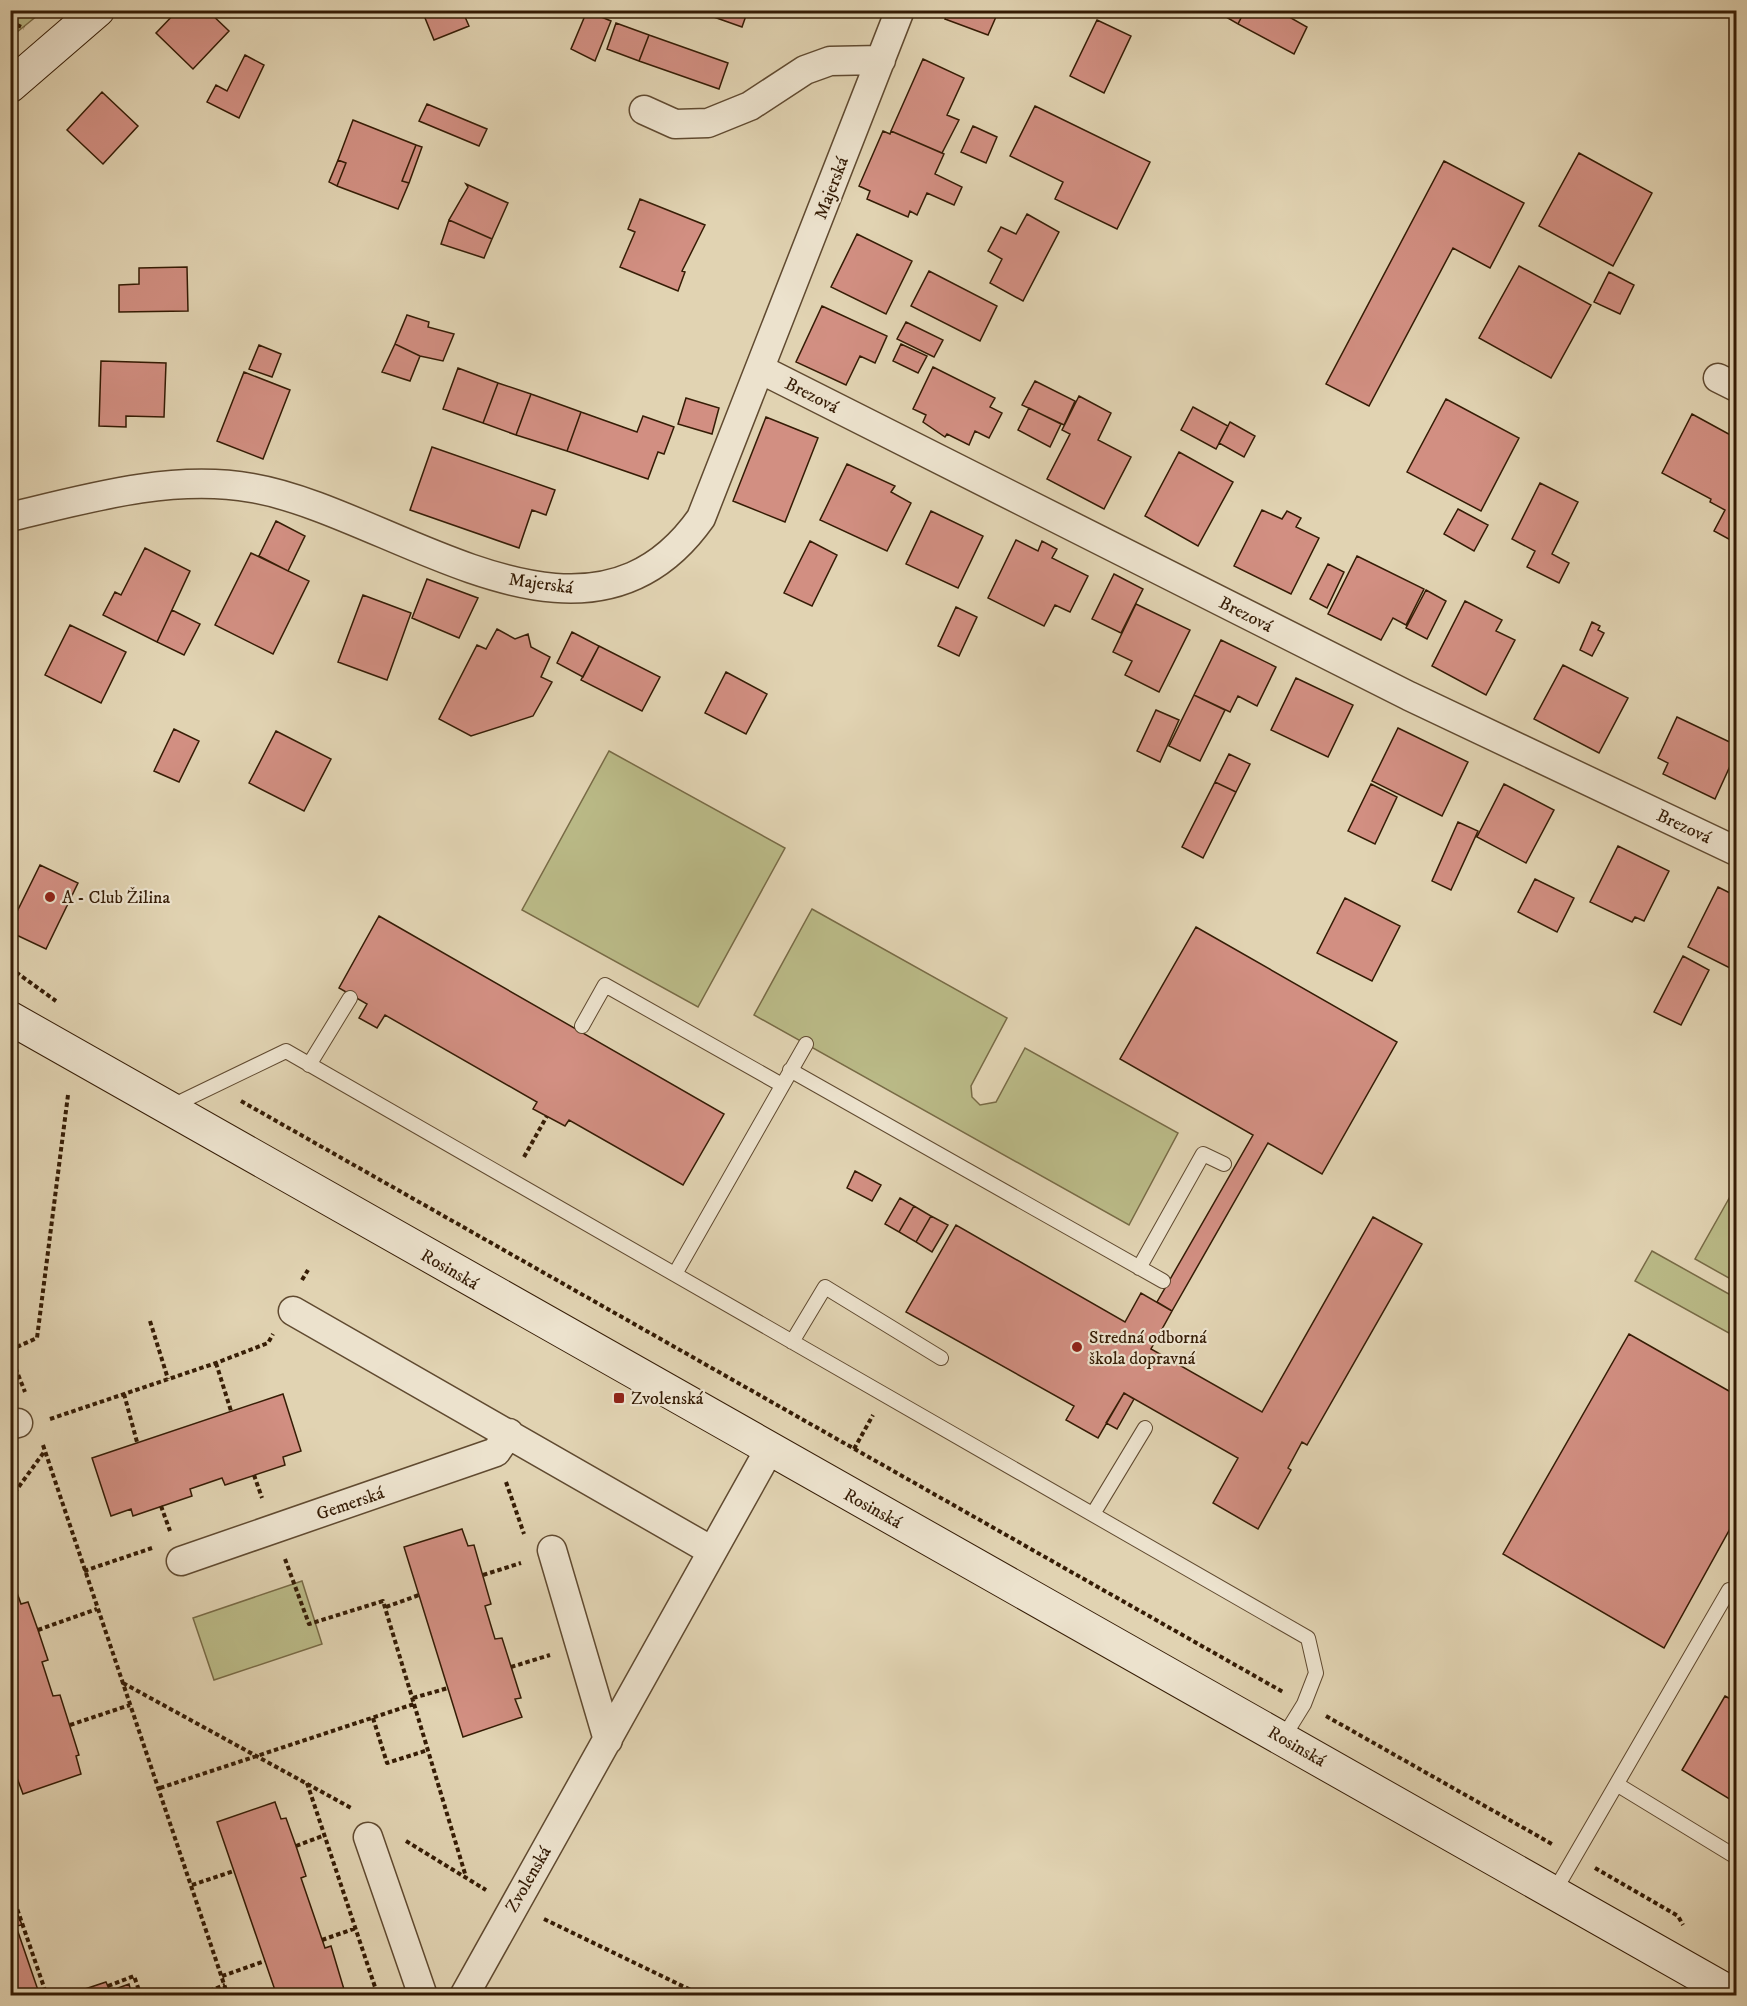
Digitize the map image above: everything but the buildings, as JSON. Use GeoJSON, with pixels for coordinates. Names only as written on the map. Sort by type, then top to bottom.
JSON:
{"type":"FeatureCollection","features":[{"type":"Feature","properties":{"kind":"street"},"geometry":{"type":"LineString","coordinates":[[10,86],[98,10]]}},
{"type":"Feature","properties":{"kind":"street","name":"Majerská"},"geometry":{"type":"LineString","coordinates":[[10,517],[93,497],[191,483],[254,488],[320,508],[476,573],[565,589],[608,586],[654,566],[683,543],[701,518],[900,10]]}},
{"type":"Feature","properties":{"kind":"street"},"geometry":{"type":"LineString","coordinates":[[644,110],[675,124],[708,123],[750,106],[805,70],[830,62],[881,60]]}},
{"type":"Feature","properties":{"kind":"street","name":"Brezová"},"geometry":{"type":"LineString","coordinates":[[760,369],[1409,696],[1737,851]]}},
{"type":"Feature","properties":{"kind":"street","name":"Rosinská"},"geometry":{"type":"LineString","coordinates":[[10,1018],[769,1450],[1736,1995]]}},
{"type":"Feature","properties":{"kind":"street"},"geometry":{"type":"LineString","coordinates":[[290,1308],[503,1443],[712,1551]]}},
{"type":"Feature","properties":{"kind":"street","name":"Gemerská"},"geometry":{"type":"LineString","coordinates":[[178,1551],[274,1530],[503,1443]]}},
{"type":"Feature","properties":{"kind":"street","name":"Zvolenská"},"geometry":{"type":"LineString","coordinates":[[464,1995],[769,1450]]}},
{"type":"Feature","properties":{"kind":"street"},"geometry":{"type":"LineString","coordinates":[[542,1555],[608,1740]]}},
{"type":"Feature","properties":{"kind":"street"},"geometry":{"type":"LineString","coordinates":[[364,1825],[423,1995]]}},
{"type":"Feature","properties":{"kind":"lane"},"geometry":{"type":"LineString","coordinates":[[582,1026],[605,985],[782,1085]]}},
{"type":"Feature","properties":{"kind":"lane"},"geometry":{"type":"LineString","coordinates":[[309,1065],[350,998]]}},
{"type":"Feature","properties":{"kind":"lane"},"geometry":{"type":"LineString","coordinates":[[675,1274],[806,1044]]}},
{"type":"Feature","properties":{"kind":"lane"},"geometry":{"type":"LineString","coordinates":[[167,1108],[286,1051],[510,1182],[675,1274],[1308,1638],[1316,1673],[1304,1704],[1283,1738]]}},
{"type":"Feature","properties":{"kind":"lane"},"geometry":{"type":"LineString","coordinates":[[790,1070],[1163,1281]]}},
{"type":"Feature","properties":{"kind":"lane"},"geometry":{"type":"LineString","coordinates":[[1138,1268],[1203,1154],[1224,1164]]}},
{"type":"Feature","properties":{"kind":"lane"},"geometry":{"type":"LineString","coordinates":[[792,1342],[825,1287],[941,1358]]}},
{"type":"Feature","properties":{"kind":"lane"},"geometry":{"type":"LineString","coordinates":[[1093,1514],[1145,1428]]}},
{"type":"Feature","properties":{"kind":"lane"},"geometry":{"type":"LineString","coordinates":[[1554,1892],[1729,1590],[1737,1594]]}},
{"type":"Feature","properties":{"kind":"lane"},"geometry":{"type":"LineString","coordinates":[[1618,1785],[1737,1857]]}},
{"type":"Feature","properties":{"kind":"path"},"geometry":{"type":"LineString","coordinates":[[10,22],[30,31]]}},
{"type":"Feature","properties":{"kind":"path"},"geometry":{"type":"LineString","coordinates":[[203,1092],[243,1101],[1575,1857],[1678,1916],[1682,1921],[1681,1931]]}},
{"type":"Feature","properties":{"kind":"path"},"geometry":{"type":"LineString","coordinates":[[10,1350],[37,1338],[68,1095]]}},
{"type":"Feature","properties":{"kind":"path"},"geometry":{"type":"LineString","coordinates":[[510,1182],[547,1116]]}},
{"type":"Feature","properties":{"kind":"path"},"geometry":{"type":"LineString","coordinates":[[48,1420],[268,1343],[290,1308],[308,1270]]}},
{"type":"Feature","properties":{"kind":"path"},"geometry":{"type":"LineString","coordinates":[[150,1321],[168,1379]]}},
{"type":"Feature","properties":{"kind":"path"},"geometry":{"type":"LineString","coordinates":[[216,1363],[231,1411]]}},
{"type":"Feature","properties":{"kind":"path"},"geometry":{"type":"LineString","coordinates":[[124,1394],[137,1442]]}},
{"type":"Feature","properties":{"kind":"path"},"geometry":{"type":"LineString","coordinates":[[854,1449],[884,1395]]}},
{"type":"Feature","properties":{"kind":"path"},"geometry":{"type":"LineString","coordinates":[[42,1443],[228,1995]]}},
{"type":"Feature","properties":{"kind":"path"},"geometry":{"type":"LineString","coordinates":[[483,1575],[542,1555],[503,1443]]}},
{"type":"Feature","properties":{"kind":"path"},"geometry":{"type":"LineString","coordinates":[[10,1499],[45,1452]]}},
{"type":"Feature","properties":{"kind":"path"},"geometry":{"type":"LineString","coordinates":[[254,1475],[309,1624],[383,1600],[467,1878]]}},
{"type":"Feature","properties":{"kind":"path"},"geometry":{"type":"LineString","coordinates":[[161,1506],[178,1551]]}},
{"type":"Feature","properties":{"kind":"path"},"geometry":{"type":"LineString","coordinates":[[386,1607],[418,1595]]}},
{"type":"Feature","properties":{"kind":"path"},"geometry":{"type":"LineString","coordinates":[[38,1630],[97,1609]]}},
{"type":"Feature","properties":{"kind":"path"},"geometry":{"type":"LineString","coordinates":[[511,1667],[552,1654]]}},
{"type":"Feature","properties":{"kind":"path"},"geometry":{"type":"LineString","coordinates":[[123,1682],[307,1783],[364,1825]]}},
{"type":"Feature","properties":{"kind":"path"},"geometry":{"type":"LineString","coordinates":[[413,1698],[448,1688]]}},
{"type":"Feature","properties":{"kind":"path"},"geometry":{"type":"LineString","coordinates":[[160,1788],[260,1758],[414,1704]]}},
{"type":"Feature","properties":{"kind":"path"},"geometry":{"type":"LineString","coordinates":[[70,1725],[130,1705]]}},
{"type":"Feature","properties":{"kind":"path"},"geometry":{"type":"LineString","coordinates":[[373,1718],[387,1763],[428,1750]]}},
{"type":"Feature","properties":{"kind":"path"},"geometry":{"type":"LineString","coordinates":[[307,1783],[378,1995]]}},
{"type":"Feature","properties":{"kind":"path"},"geometry":{"type":"LineString","coordinates":[[296,1846],[325,1835]]}},
{"type":"Feature","properties":{"kind":"path"},"geometry":{"type":"LineString","coordinates":[[399,1837],[513,1905],[703,1995]]}},
{"type":"Feature","properties":{"kind":"path"},"geometry":{"type":"LineString","coordinates":[[192,1885],[234,1871]]}},
{"type":"Feature","properties":{"kind":"path"},"geometry":{"type":"LineString","coordinates":[[10,1888],[47,1995]]}},
{"type":"Feature","properties":{"kind":"path"},"geometry":{"type":"LineString","coordinates":[[322,1940],[356,1928]]}},
{"type":"Feature","properties":{"kind":"path"},"geometry":{"type":"LineString","coordinates":[[222,1976],[265,1961]]}},
{"type":"Feature","properties":{"kind":"path"},"geometry":{"type":"LineString","coordinates":[[108,1986],[134,1976],[141,1995]]}},
{"type":"Feature","properties":{"kind":"path"},"geometry":{"type":"LineString","coordinates":[[195,1995],[225,1985]]}},
{"type":"Feature","properties":{"kind":"green space"},"geometry":{"type":"Polygon","coordinates":[[[11,10],[43,10],[43,11],[11,37],[11,10]]]}},
{"type":"Feature","properties":{"kind":"green space"},"geometry":{"type":"Polygon","coordinates":[[[609,751],[785,848],[698,1007],[522,910],[609,751]]]}},
{"type":"Feature","properties":{"kind":"green space"},"geometry":{"type":"Polygon","coordinates":[[[812,909],[1007,1018],[971,1086],[972,1097],[980,1105],[996,1102],[1025,1048],[1178,1133],[1129,1225],[754,1015],[812,909]]]}},
{"type":"Feature","properties":{"kind":"green space"},"geometry":{"type":"Polygon","coordinates":[[[1736,1186],[1736,1282],[1695,1259],[1736,1186]]]}},
{"type":"Feature","properties":{"kind":"green space"},"geometry":{"type":"Polygon","coordinates":[[[1652,1251],[1736,1298],[1736,1337],[1635,1281],[1652,1251]]]}},
{"type":"Feature","properties":{"kind":"green space"},"geometry":{"type":"Polygon","coordinates":[[[302,1581],[322,1644],[214,1680],[193,1618],[302,1581]]]}},
{"type":"Feature","properties":{"kind":"place","name":"A - Club Žilina"},"geometry":{"type":"Point","coordinates":[50,897]}},
{"type":"Feature","properties":{"kind":"place","name":"Stredná odborná škola dopravná"},"geometry":{"type":"Point","coordinates":[1077,1347]}},
{"type":"Feature","properties":{"kind":"place","name":"Zvolenská"},"geometry":{"type":"Point","coordinates":[619,1398]}}]}
